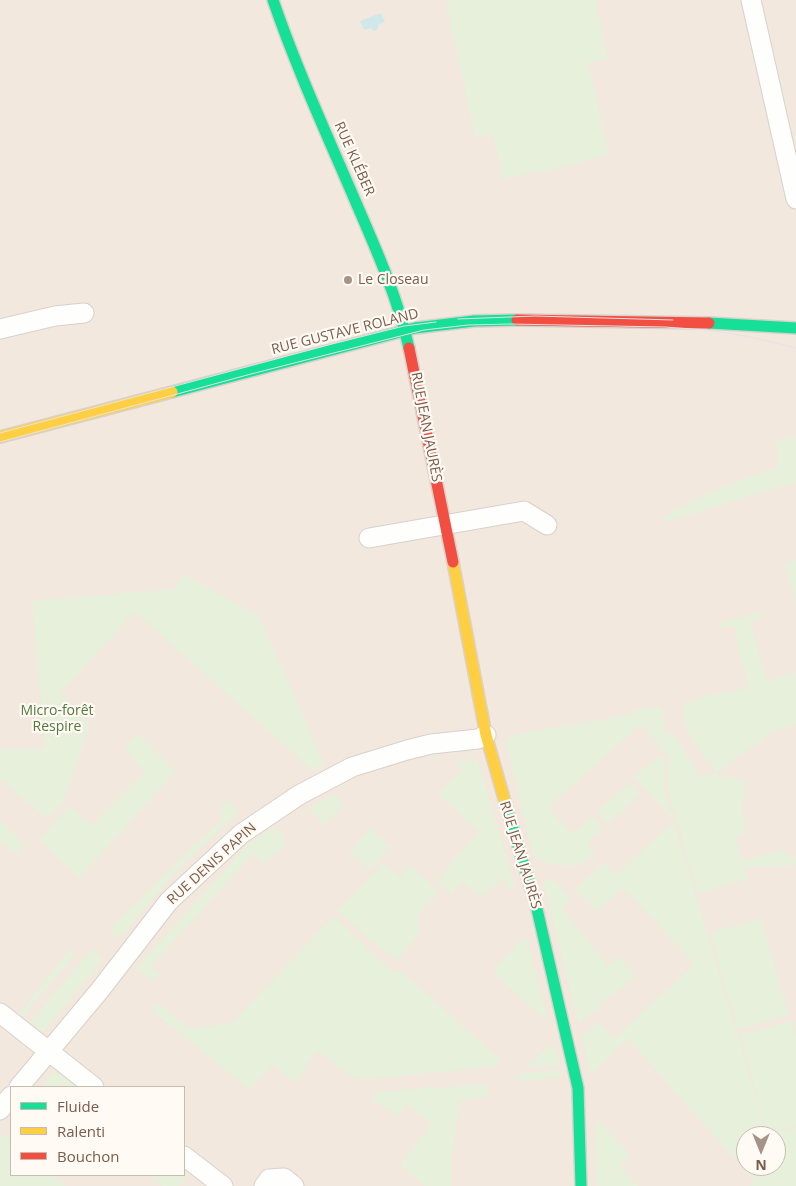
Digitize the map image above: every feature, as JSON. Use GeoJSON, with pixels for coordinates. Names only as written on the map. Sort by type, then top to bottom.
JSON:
{"type":"FeatureCollection","features":[{"type":"Feature","properties":{"kind":"street","name":"RUE KLÉBER"},"geometry":{"type":"LineString","coordinates":[[273,0],[300,77],[363,215],[406,330]]}},
{"type":"Feature","properties":{"kind":"street"},"geometry":{"type":"LineString","coordinates":[[751,0],[796,199]]}},
{"type":"Feature","properties":{"kind":"street"},"geometry":{"type":"LineString","coordinates":[[0,329],[55,316],[84,313]]}},
{"type":"Feature","properties":{"kind":"street","name":"RUE GUSTAVE ROLAND"},"geometry":{"type":"LineString","coordinates":[[0,437],[406,330],[467,322],[533,319],[727,323],[796,328]]}},
{"type":"Feature","properties":{"kind":"street","name":"RUE JEAN JAURÈS"},"geometry":{"type":"LineString","coordinates":[[406,330],[486,735],[537,909],[578,1088],[581,1186]]}},
{"type":"Feature","properties":{"kind":"street"},"geometry":{"type":"LineString","coordinates":[[369,538],[524,511],[547,524]]}},
{"type":"Feature","properties":{"kind":"street","name":"RUE DENIS PAPIN"},"geometry":{"type":"LineString","coordinates":[[19,1086],[100,990],[169,901],[241,834],[298,795],[352,767],[432,744],[478,739],[486,735]]}},
{"type":"Feature","properties":{"kind":"street"},"geometry":{"type":"LineString","coordinates":[[0,1014],[93,1086]]}},
{"type":"Feature","properties":{"kind":"street"},"geometry":{"type":"LineString","coordinates":[[0,1110],[10,1097]]}},
{"type":"Feature","properties":{"kind":"street"},"geometry":{"type":"LineString","coordinates":[[185,1157],[223,1186]]}},
{"type":"Feature","properties":{"kind":"street"},"geometry":{"type":"LineString","coordinates":[[264,1186],[269,1179],[284,1178],[294,1186]]}},
{"type":"Feature","properties":{"kind":"shaded area"},"geometry":{"type":"Polygon","coordinates":[[[0,0],[796,0],[796,1186],[0,1186],[0,0]]]}},
{"type":"Feature","properties":{"kind":"green space"},"geometry":{"type":"Polygon","coordinates":[[[446,0],[595,0],[608,59],[588,63],[609,154],[575,164],[503,179],[493,134],[475,138],[446,0]]]}},
{"type":"Feature","properties":{"kind":"green space"},"geometry":{"type":"Polygon","coordinates":[[[796,437],[796,482],[665,522],[664,516],[719,488],[778,467],[777,439],[796,437]]]}},
{"type":"Feature","properties":{"kind":"green space"},"geometry":{"type":"Polygon","coordinates":[[[796,559],[796,604],[785,566],[796,559]]]}},
{"type":"Feature","properties":{"kind":"green space","name":"Micro-forêt Respire"},"geometry":{"type":"Polygon","coordinates":[[[183,574],[260,617],[324,764],[312,770],[135,612],[60,694],[90,723],[64,801],[46,819],[2,780],[0,781],[0,749],[45,749],[32,601],[175,589],[183,574]]]}},
{"type":"Feature","properties":{"kind":"green space"},"geometry":{"type":"Polygon","coordinates":[[[762,612],[763,618],[750,622],[767,681],[796,673],[796,724],[773,732],[717,773],[718,778],[730,776],[747,781],[742,807],[746,834],[735,836],[742,861],[785,849],[788,858],[796,856],[796,864],[748,867],[745,868],[748,879],[698,894],[667,787],[668,757],[641,724],[548,808],[572,834],[593,816],[604,828],[587,844],[595,853],[584,862],[570,866],[550,864],[533,855],[506,743],[509,736],[632,714],[631,711],[657,706],[662,711],[666,734],[674,734],[701,777],[716,773],[687,731],[683,712],[685,703],[698,698],[748,688],[734,626],[720,628],[719,623],[762,612]]]}},
{"type":"Feature","properties":{"kind":"green space"},"geometry":{"type":"Polygon","coordinates":[[[138,733],[176,771],[79,879],[40,839],[69,806],[92,825],[145,772],[124,747],[138,733]]]}},
{"type":"Feature","properties":{"kind":"green space"},"geometry":{"type":"Polygon","coordinates":[[[660,755],[665,761],[664,788],[674,821],[634,777],[660,755]]]}},
{"type":"Feature","properties":{"kind":"green space"},"geometry":{"type":"Polygon","coordinates":[[[458,760],[478,761],[515,886],[508,890],[503,879],[481,897],[462,881],[451,894],[436,881],[479,832],[438,794],[462,769],[457,763],[458,760]]]}},
{"type":"Feature","properties":{"kind":"green space"},"geometry":{"type":"Polygon","coordinates":[[[630,782],[640,794],[608,824],[597,811],[630,782]]]}},
{"type":"Feature","properties":{"kind":"green space"},"geometry":{"type":"Polygon","coordinates":[[[334,794],[344,805],[325,825],[308,808],[334,794]]]}},
{"type":"Feature","properties":{"kind":"green space"},"geometry":{"type":"Polygon","coordinates":[[[226,801],[235,804],[238,813],[184,863],[125,932],[119,937],[114,936],[111,930],[114,924],[222,820],[219,807],[226,801]]]}},
{"type":"Feature","properties":{"kind":"green space"},"geometry":{"type":"Polygon","coordinates":[[[0,820],[25,844],[17,855],[0,841],[0,820]]]}},
{"type":"Feature","properties":{"kind":"green space"},"geometry":{"type":"Polygon","coordinates":[[[674,821],[764,1126],[736,1126],[736,1161],[628,1039],[591,1075],[581,1036],[599,1022],[614,1039],[694,964],[624,888],[597,911],[575,889],[604,862],[616,875],[674,821]]]}},
{"type":"Feature","properties":{"kind":"green space"},"geometry":{"type":"Polygon","coordinates":[[[274,827],[283,835],[285,844],[282,849],[263,863],[253,854],[151,967],[159,975],[153,981],[136,968],[247,845],[274,827]]]}},
{"type":"Feature","properties":{"kind":"green space"},"geometry":{"type":"Polygon","coordinates":[[[371,828],[391,847],[369,870],[349,852],[371,828]]]}},
{"type":"Feature","properties":{"kind":"green space"},"geometry":{"type":"Polygon","coordinates":[[[383,863],[400,877],[410,865],[439,892],[417,914],[419,934],[396,961],[337,911],[383,863]]]}},
{"type":"Feature","properties":{"kind":"green space"},"geometry":{"type":"Polygon","coordinates":[[[547,879],[555,881],[572,899],[562,909],[609,966],[620,956],[636,976],[600,1005],[601,1007],[578,1024],[543,882],[547,879]]]}},
{"type":"Feature","properties":{"kind":"green space"},"geometry":{"type":"Polygon","coordinates":[[[333,916],[395,973],[399,969],[500,1059],[497,1066],[361,1080],[350,1076],[318,1051],[305,1066],[306,1070],[295,1083],[272,1064],[250,1090],[151,1012],[157,1002],[190,1029],[231,1024],[333,916]]]}},
{"type":"Feature","properties":{"kind":"green space"},"geometry":{"type":"Polygon","coordinates":[[[761,918],[789,1015],[738,1030],[710,933],[761,918]]]}},
{"type":"Feature","properties":{"kind":"green space"},"geometry":{"type":"Polygon","coordinates":[[[527,939],[549,1023],[495,975],[495,968],[519,941],[527,939]]]}},
{"type":"Feature","properties":{"kind":"green space"},"geometry":{"type":"Polygon","coordinates":[[[93,947],[102,960],[43,1033],[30,1022],[93,947]]]}},
{"type":"Feature","properties":{"kind":"green space"},"geometry":{"type":"Polygon","coordinates":[[[70,949],[76,954],[23,1017],[19,1013],[70,949]]]}},
{"type":"Feature","properties":{"kind":"green space"},"geometry":{"type":"Polygon","coordinates":[[[792,1021],[796,1036],[796,1125],[786,1128],[786,1126],[765,1126],[740,1035],[792,1021]]]}},
{"type":"Feature","properties":{"kind":"green space"},"geometry":{"type":"Polygon","coordinates":[[[548,1046],[556,1046],[560,1065],[525,1068],[548,1046]]]}},
{"type":"Feature","properties":{"kind":"green space"},"geometry":{"type":"Polygon","coordinates":[[[560,1070],[561,1078],[512,1081],[522,1073],[560,1070]]]}},
{"type":"Feature","properties":{"kind":"green space"},"geometry":{"type":"Polygon","coordinates":[[[53,1072],[61,1073],[78,1086],[42,1086],[53,1072]]]}},
{"type":"Feature","properties":{"kind":"green space"},"geometry":{"type":"Polygon","coordinates":[[[487,1084],[488,1097],[460,1101],[451,1161],[451,1186],[425,1186],[400,1165],[431,1124],[406,1104],[397,1116],[371,1099],[376,1092],[487,1084]]]}},
{"type":"Feature","properties":{"kind":"green space"},"geometry":{"type":"Polygon","coordinates":[[[596,1120],[631,1155],[621,1167],[638,1186],[597,1186],[596,1120]]]}},
{"type":"Feature","properties":{"kind":"green space"},"geometry":{"type":"Polygon","coordinates":[[[796,1127],[796,1186],[750,1186],[754,1181],[750,1176],[786,1176],[786,1130],[796,1127]]]}},
{"type":"Feature","properties":{"kind":"green space"},"geometry":{"type":"Polygon","coordinates":[[[4,1134],[10,1139],[10,1176],[54,1176],[66,1186],[0,1186],[0,1139],[4,1134]]]}},
{"type":"Feature","properties":{"kind":"green space"},"geometry":{"type":"Polygon","coordinates":[[[185,1172],[189,1175],[179,1186],[162,1186],[149,1176],[185,1176],[185,1172]]]}},
{"type":"Feature","properties":{"kind":"water"},"geometry":{"type":"Polygon","coordinates":[[[381,13],[385,22],[378,25],[378,29],[374,31],[371,28],[364,30],[360,21],[381,13]]]}},
{"type":"Feature","properties":{"kind":"tram line"},"geometry":{"type":"LineString","coordinates":[[458,319],[535,316],[673,320]]}},
{"type":"Feature","properties":{"kind":"tram line"},"geometry":{"type":"LineString","coordinates":[[0,433],[332,344],[404,326],[436,322]]}},
{"type":"Feature","properties":{"kind":"tram line"},"geometry":{"type":"LineString","coordinates":[[0,442],[251,374],[424,330],[468,325],[510,324],[665,327],[707,330],[746,336],[796,348]]}},
{"type":"Feature","properties":{"kind":"traffic: fast"},"geometry":{"type":"LineString","coordinates":[[273,0],[302,78],[386,275],[399,311],[409,348]]}},
{"type":"Feature","properties":{"kind":"traffic: fast"},"geometry":{"type":"LineString","coordinates":[[172,392],[415,328],[474,321],[517,320]]}},
{"type":"Feature","properties":{"kind":"traffic: fast"},"geometry":{"type":"LineString","coordinates":[[709,323],[796,328]]}},
{"type":"Feature","properties":{"kind":"traffic: fast"},"geometry":{"type":"LineString","coordinates":[[505,802],[537,909],[578,1088],[581,1186]]}},
{"type":"Feature","properties":{"kind":"traffic: slow"},"geometry":{"type":"LineString","coordinates":[[0,437],[172,392]]}},
{"type":"Feature","properties":{"kind":"traffic: slow"},"geometry":{"type":"LineString","coordinates":[[453,562],[486,735],[505,802]]}},
{"type":"Feature","properties":{"kind":"traffic: jam"},"geometry":{"type":"LineString","coordinates":[[517,320],[709,323]]}},
{"type":"Feature","properties":{"kind":"traffic: jam"},"geometry":{"type":"LineString","coordinates":[[409,348],[453,562]]}},
{"type":"Feature","properties":{"kind":"place","name":"Le Closeau"},"geometry":{"type":"Point","coordinates":[348,280]}}]}
